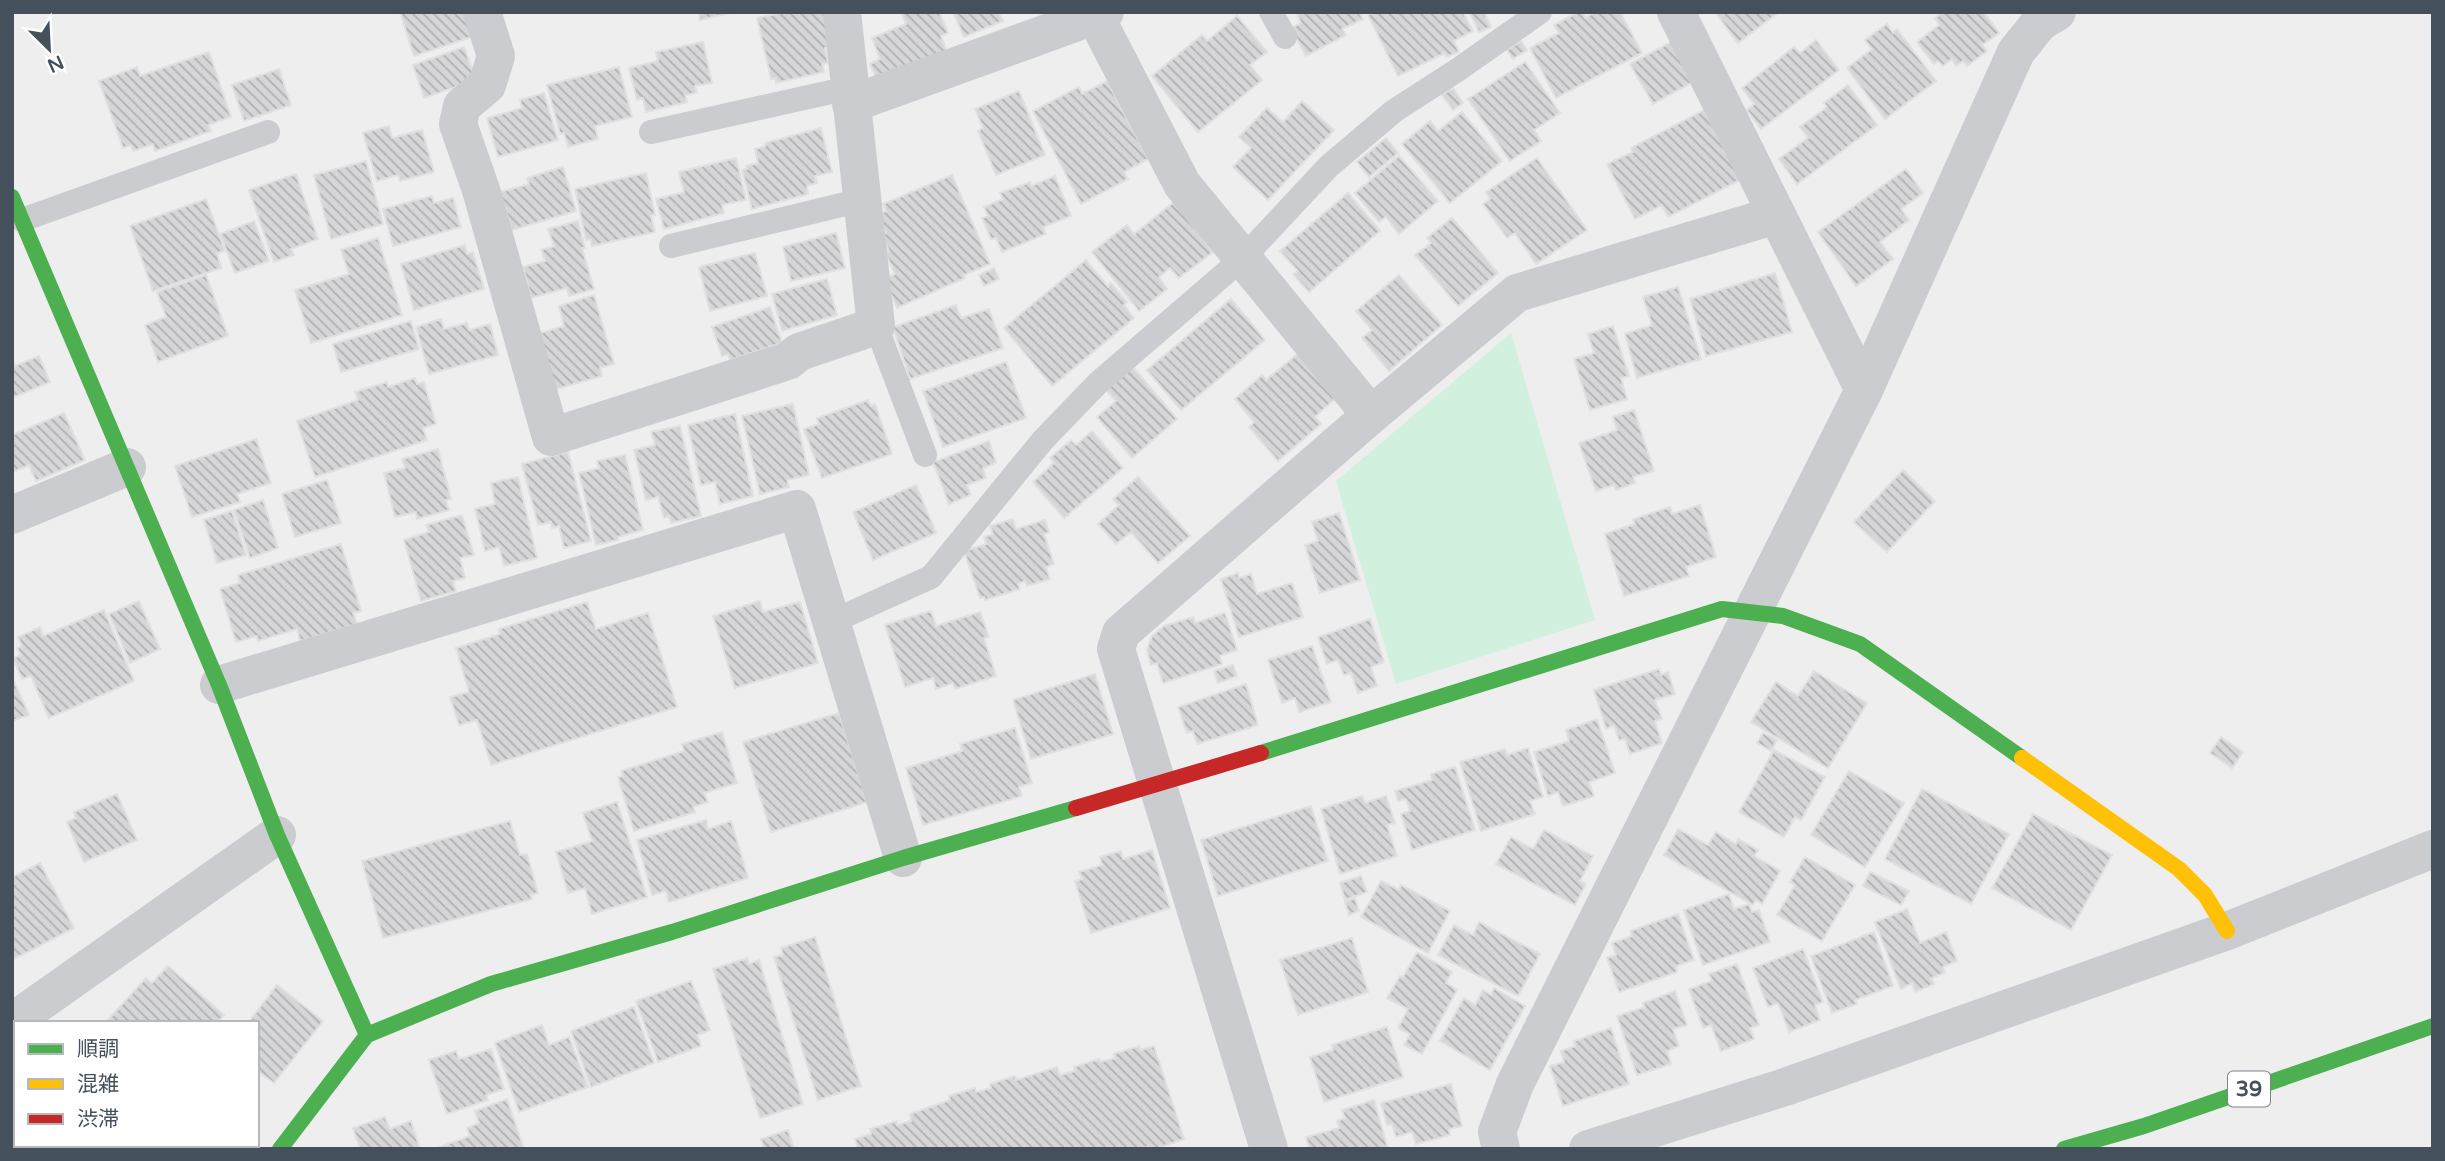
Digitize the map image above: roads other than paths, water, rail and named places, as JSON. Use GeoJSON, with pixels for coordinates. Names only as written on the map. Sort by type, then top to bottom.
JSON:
{"type":"FeatureCollection","features":[{"type":"Feature","properties":{"kind":"street"},"geometry":{"type":"LineString","coordinates":[[482,12],[496,56],[487,85],[462,106],[458,124],[481,190],[551,437],[788,361],[799,352],[876,326],[842,12]]}},
{"type":"Feature","properties":{"kind":"street"},"geometry":{"type":"LineString","coordinates":[[1676,12],[1864,390]]}},
{"type":"Feature","properties":{"kind":"street"},"geometry":{"type":"LineString","coordinates":[[1501,1149],[1497,1132],[1515,1084],[1864,390],[2016,52],[2040,22],[2057,12]]}},
{"type":"Feature","properties":{"kind":"street"},"geometry":{"type":"LineString","coordinates":[[850,96],[1100,14],[1182,184],[1371,415]]}},
{"type":"Feature","properties":{"kind":"street"},"geometry":{"type":"LineString","coordinates":[[12,197],[219,685],[278,835],[367,1035]]}},
{"type":"Feature","properties":{"kind":"street"},"geometry":{"type":"LineString","coordinates":[[1269,1149],[1115,649],[1121,633],[1371,415],[1517,293],[1776,215]]}},
{"type":"Feature","properties":{"kind":"street"},"geometry":{"type":"LineString","coordinates":[[12,514],[127,467]]}},
{"type":"Feature","properties":{"kind":"street"},"geometry":{"type":"LineString","coordinates":[[219,685],[797,509],[903,858]]}},
{"type":"Feature","properties":{"kind":"street"},"geometry":{"type":"LineString","coordinates":[[281,1149],[367,1035],[491,984],[672,932],[903,858],[1158,785],[1722,609],[1783,616],[1860,644],[2179,869],[2205,895],[2227,930]]}},
{"type":"Feature","properties":{"kind":"street"},"geometry":{"type":"LineString","coordinates":[[12,1022],[278,835]]}},
{"type":"Feature","properties":{"kind":"street"},"geometry":{"type":"LineString","coordinates":[[1588,1149],[1785,1087],[2227,930],[2433,849]]}},
{"type":"Feature","properties":{"kind":"street","name":"39"},"geometry":{"type":"LineString","coordinates":[[2064,1149],[2144,1126],[2433,1026]]}},
{"type":"Feature","properties":{"kind":"lane"},"geometry":{"type":"LineString","coordinates":[[1271,12],[1285,37]]}},
{"type":"Feature","properties":{"kind":"lane"},"geometry":{"type":"LineString","coordinates":[[831,621],[931,577],[1043,440],[1098,383],[1243,258],[1329,166],[1394,111],[1540,12]]}},
{"type":"Feature","properties":{"kind":"lane"},"geometry":{"type":"LineString","coordinates":[[651,132],[850,96]]}},
{"type":"Feature","properties":{"kind":"lane"},"geometry":{"type":"LineString","coordinates":[[22,220],[268,132]]}},
{"type":"Feature","properties":{"kind":"lane"},"geometry":{"type":"LineString","coordinates":[[671,246],[862,200]]}},
{"type":"Feature","properties":{"kind":"lane"},"geometry":{"type":"LineString","coordinates":[[876,326],[926,455]]}}]}
